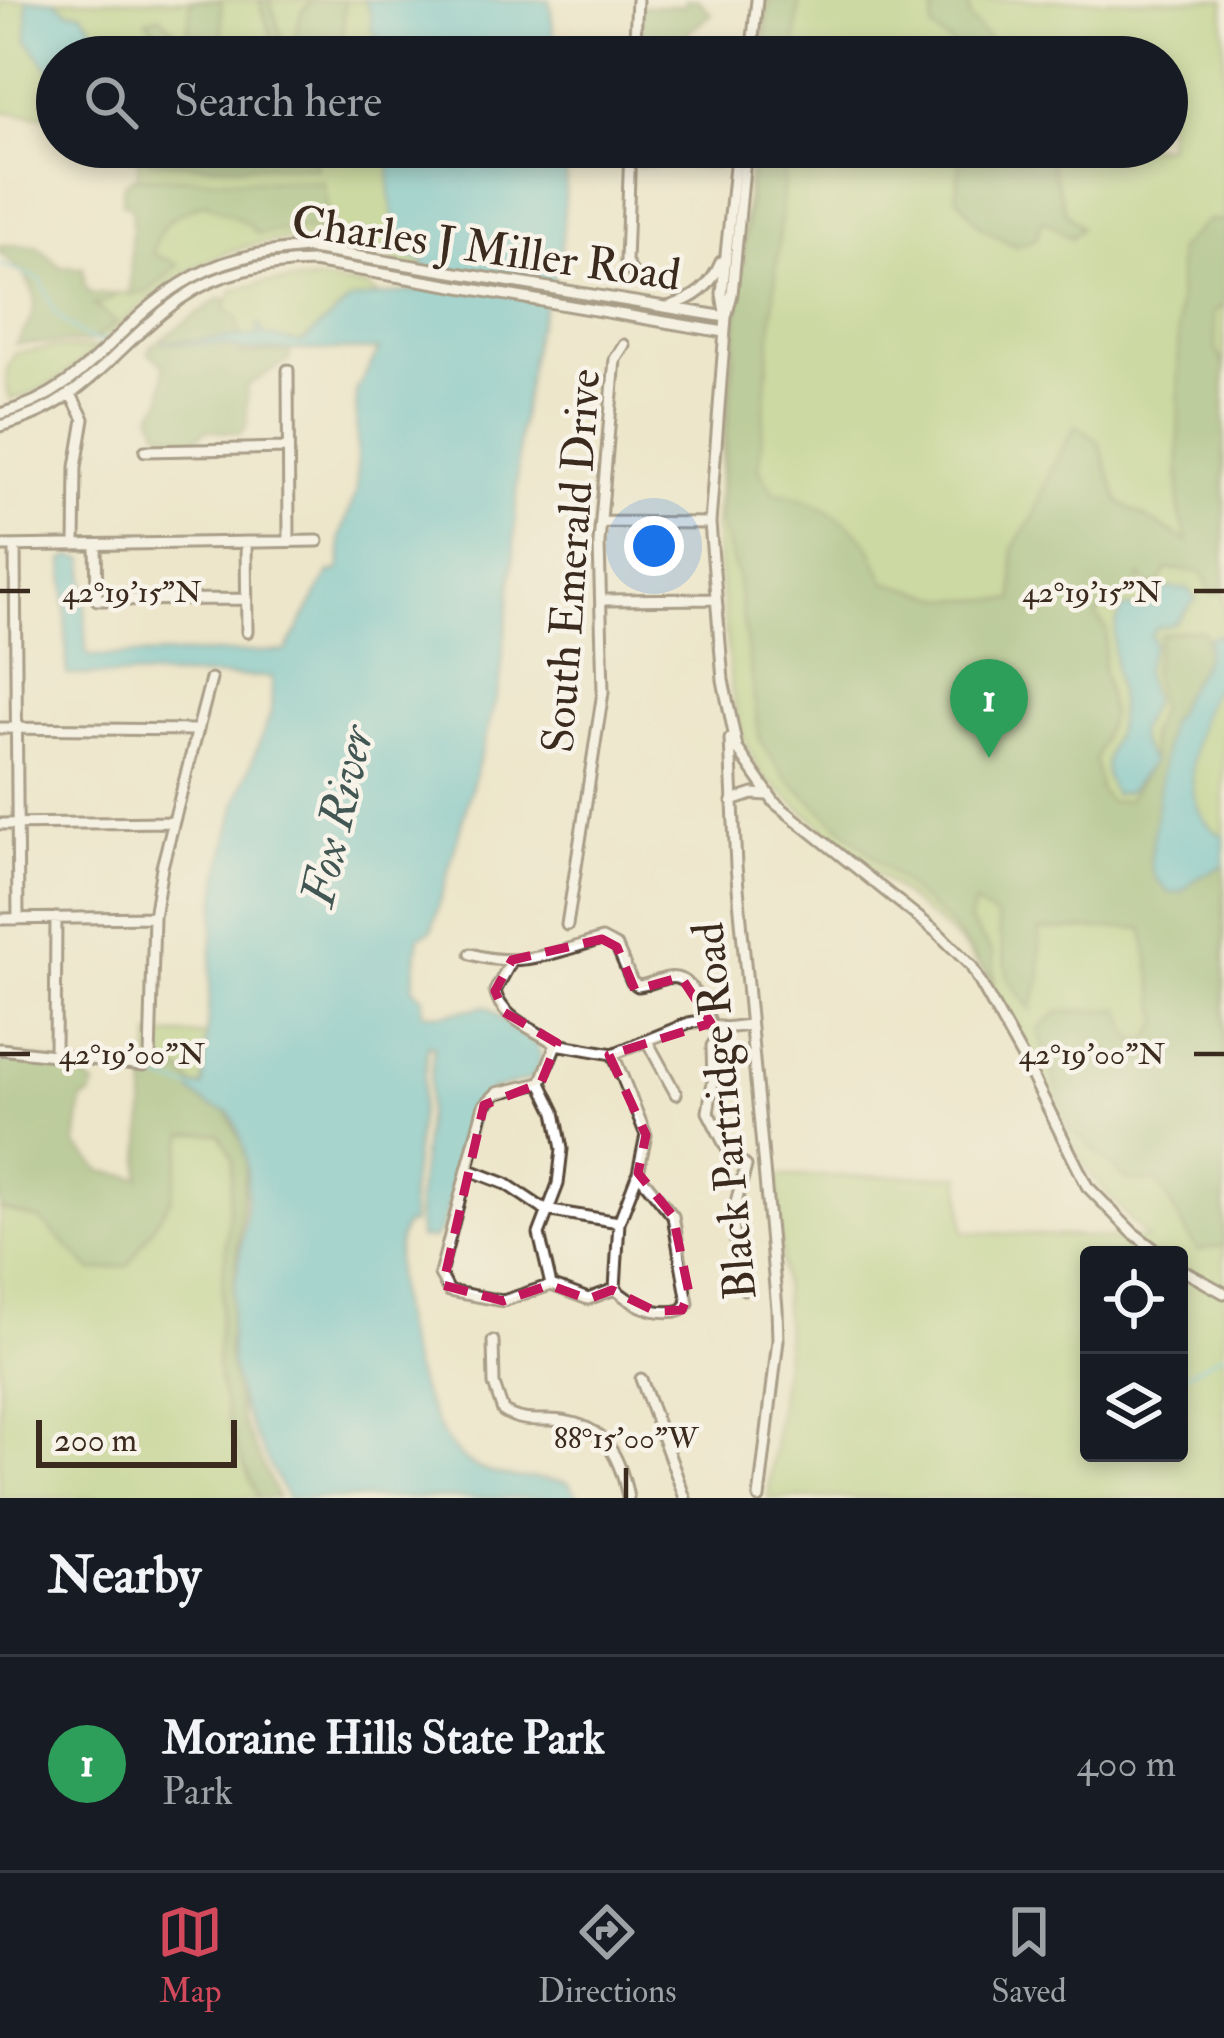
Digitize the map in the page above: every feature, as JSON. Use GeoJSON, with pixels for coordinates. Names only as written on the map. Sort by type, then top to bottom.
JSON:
{"type":"FeatureCollection","features":[{"type":"Feature","properties":{"kind":"street"},"geometry":{"type":"LineString","coordinates":[[635,36],[637,0]]}},
{"type":"Feature","properties":{"kind":"street"},"geometry":{"type":"LineString","coordinates":[[753,36],[757,0]]}},
{"type":"Feature","properties":{"kind":"street"},"geometry":{"type":"LineString","coordinates":[[629,168],[626,262],[633,274]]}},
{"type":"Feature","properties":{"kind":"street"},"geometry":{"type":"LineString","coordinates":[[726,317],[722,294],[738,168]]}},
{"type":"Feature","properties":{"kind":"street"},"geometry":{"type":"LineString","coordinates":[[740,168],[710,523],[729,718],[737,748],[768,795],[938,933],[971,966],[1087,1186],[1150,1246]]}},
{"type":"Feature","properties":{"kind":"street"},"geometry":{"type":"LineString","coordinates":[[667,307],[708,287],[728,240]]}},
{"type":"Feature","properties":{"kind":"street","name":"Charles J Miller Road"},"geometry":{"type":"LineString","coordinates":[[0,414],[69,392],[182,283],[249,253],[305,248],[726,317]]}},
{"type":"Feature","properties":{"kind":"street","name":"Charles J Miller Road"},"geometry":{"type":"LineString","coordinates":[[0,427],[39,415],[182,298],[252,266],[313,262],[724,332]]}},
{"type":"Feature","properties":{"kind":"street","name":"South Emerald Drive"},"geometry":{"type":"LineString","coordinates":[[566,925],[603,692],[602,522],[615,359],[624,345]]}},
{"type":"Feature","properties":{"kind":"street"},"geometry":{"type":"LineString","coordinates":[[288,370],[289,541]]}},
{"type":"Feature","properties":{"kind":"street"},"geometry":{"type":"LineString","coordinates":[[69,392],[84,419],[76,466],[74,545]]}},
{"type":"Feature","properties":{"kind":"street"},"geometry":{"type":"LineString","coordinates":[[145,451],[287,448]]}},
{"type":"Feature","properties":{"kind":"street"},"geometry":{"type":"LineString","coordinates":[[602,522],[710,523]]}},
{"type":"Feature","properties":{"kind":"street"},"geometry":{"type":"LineString","coordinates":[[0,546],[318,541]]}},
{"type":"Feature","properties":{"kind":"street"},"geometry":{"type":"LineString","coordinates":[[246,542],[247,632]]}},
{"type":"Feature","properties":{"kind":"street"},"geometry":{"type":"LineString","coordinates":[[96,545],[97,601],[247,599]]}},
{"type":"Feature","properties":{"kind":"street"},"geometry":{"type":"LineString","coordinates":[[14,546],[18,919]]}},
{"type":"Feature","properties":{"kind":"street"},"geometry":{"type":"LineString","coordinates":[[602,600],[715,599]]}},
{"type":"Feature","properties":{"kind":"street"},"geometry":{"type":"LineString","coordinates":[[0,1049],[146,1064],[150,1058],[154,917],[172,822],[211,679]]}},
{"type":"Feature","properties":{"kind":"street","name":"Black Partridge Road"},"geometry":{"type":"LineString","coordinates":[[729,718],[778,1340],[759,1497]]}},
{"type":"Feature","properties":{"kind":"street"},"geometry":{"type":"LineString","coordinates":[[0,728],[196,730]]}},
{"type":"Feature","properties":{"kind":"street"},"geometry":{"type":"LineString","coordinates":[[732,801],[768,795]]}},
{"type":"Feature","properties":{"kind":"street"},"geometry":{"type":"LineString","coordinates":[[0,824],[172,822]]}},
{"type":"Feature","properties":{"kind":"street"},"geometry":{"type":"LineString","coordinates":[[0,919],[154,917]]}},
{"type":"Feature","properties":{"kind":"street"},"geometry":{"type":"LineString","coordinates":[[55,1055],[56,918]]}},
{"type":"Feature","properties":{"kind":"street"},"geometry":{"type":"LineString","coordinates":[[471,954],[512,960],[552,957],[602,939],[617,946],[638,986],[681,977],[690,984],[711,1023]]}},
{"type":"Feature","properties":{"kind":"street"},"geometry":{"type":"LineString","coordinates":[[512,960],[495,991],[497,1002],[504,1012],[556,1044],[613,1054],[689,1023],[724,1028],[750,1025]]}},
{"type":"Feature","properties":{"kind":"street"},"geometry":{"type":"LineString","coordinates":[[724,1028],[712,1046],[708,1112],[727,1148],[746,1166],[762,1165]]}},
{"type":"Feature","properties":{"kind":"street"},"geometry":{"type":"LineString","coordinates":[[646,1042],[676,1094]]}},
{"type":"Feature","properties":{"kind":"street"},"geometry":{"type":"LineString","coordinates":[[551,1285],[538,1234],[558,1184],[562,1149],[555,1112],[541,1082],[556,1044]]}},
{"type":"Feature","properties":{"kind":"street"},"geometry":{"type":"LineString","coordinates":[[613,1054],[646,1135],[638,1173],[619,1222],[615,1289]]}},
{"type":"Feature","properties":{"kind":"street"},"geometry":{"type":"LineString","coordinates":[[541,1082],[490,1098],[479,1119],[440,1274],[449,1291],[481,1297],[517,1299],[551,1285],[588,1299],[615,1289]]}},
{"type":"Feature","properties":{"kind":"street"},"geometry":{"type":"LineString","coordinates":[[744,1289],[747,1271],[734,1235],[734,1219],[746,1166]]}},
{"type":"Feature","properties":{"kind":"street"},"geometry":{"type":"LineString","coordinates":[[467,1169],[506,1184],[545,1210],[619,1222]]}},
{"type":"Feature","properties":{"kind":"street"},"geometry":{"type":"LineString","coordinates":[[615,1289],[640,1306],[670,1313],[682,1310],[689,1293],[673,1216],[638,1173]]}},
{"type":"Feature","properties":{"kind":"street"},"geometry":{"type":"LineString","coordinates":[[1188,1273],[1224,1293]]}},
{"type":"Feature","properties":{"kind":"street"},"geometry":{"type":"LineString","coordinates":[[493,1341],[494,1384],[503,1411],[526,1420],[582,1424],[605,1442],[622,1470],[628,1498]]}},
{"type":"Feature","properties":{"kind":"street"},"geometry":{"type":"LineString","coordinates":[[641,1379],[685,1498]]}},
{"type":"Feature","properties":{"kind":"highlighted area"},"geometry":{"type":"Polygon","coordinates":[[[602,939],[617,947],[635,990],[681,977],[711,1023],[609,1055],[646,1135],[638,1173],[673,1216],[689,1293],[682,1310],[655,1311],[612,1290],[588,1299],[549,1285],[503,1301],[443,1285],[484,1105],[541,1083],[557,1043],[504,1012],[495,991],[512,960],[602,939]]]}},
{"type":"Feature","properties":{"kind":"green space"},"geometry":{"type":"Polygon","coordinates":[[[0,0],[364,0],[371,14],[371,30],[377,36],[36,36],[36,115],[0,111],[0,0]]]}},
{"type":"Feature","properties":{"kind":"green space"},"geometry":{"type":"Polygon","coordinates":[[[191,0],[221,0],[222,36],[180,36],[188,32],[191,0]]]}},
{"type":"Feature","properties":{"kind":"green space"},"geometry":{"type":"Polygon","coordinates":[[[259,0],[270,0],[281,36],[271,36],[259,0]]]}},
{"type":"Feature","properties":{"kind":"green space"},"geometry":{"type":"Polygon","coordinates":[[[312,0],[345,0],[342,36],[296,36],[301,13],[312,0]]]}},
{"type":"Feature","properties":{"kind":"green space"},"geometry":{"type":"Polygon","coordinates":[[[685,0],[699,0],[712,15],[688,36],[640,36],[641,6],[684,6],[685,0]]]}},
{"type":"Feature","properties":{"kind":"green space"},"geometry":{"type":"Polygon","coordinates":[[[766,0],[1224,0],[1224,1498],[768,1498],[786,1340],[777,1176],[961,1176],[964,1232],[1147,1239],[1086,1169],[983,971],[961,943],[762,776],[744,741],[732,694],[715,527],[749,168],[1188,168],[1188,36],[762,36],[766,0]]]}},
{"type":"Feature","properties":{"kind":"green space"},"geometry":{"type":"Polygon","coordinates":[[[769,0],[799,0],[796,36],[765,36],[769,0]]]}},
{"type":"Feature","properties":{"kind":"green space"},"geometry":{"type":"Polygon","coordinates":[[[934,0],[969,0],[969,17],[986,36],[941,36],[932,29],[934,0]]]}},
{"type":"Feature","properties":{"kind":"green space"},"geometry":{"type":"Polygon","coordinates":[[[160,16],[180,36],[158,36],[146,20],[160,16]]]}},
{"type":"Feature","properties":{"kind":"green space"},"geometry":{"type":"Polygon","coordinates":[[[138,168],[391,168],[393,219],[424,262],[424,270],[396,264],[389,255],[334,247],[333,243],[258,244],[184,274],[103,341],[94,338],[98,334],[93,304],[105,303],[115,294],[140,292],[138,168]]]}},
{"type":"Feature","properties":{"kind":"green space"},"geometry":{"type":"Polygon","coordinates":[[[752,168],[785,168],[759,469],[774,493],[813,504],[850,526],[868,545],[885,582],[947,599],[1014,600],[1013,548],[1033,518],[1051,469],[1076,425],[1099,442],[1119,502],[1188,542],[1179,511],[1178,249],[1208,220],[1224,221],[1224,305],[1214,312],[1216,349],[1224,367],[1224,591],[1211,593],[1202,572],[1167,569],[1160,582],[1150,587],[1140,576],[1137,590],[1105,606],[1096,616],[1107,629],[1103,667],[1111,715],[1095,759],[1100,791],[1109,802],[1128,800],[1152,762],[1149,735],[1159,709],[1152,672],[1160,635],[1203,631],[1206,658],[1181,697],[1150,864],[1182,892],[1224,865],[1224,1245],[1197,1251],[1158,1182],[1127,1180],[1069,1127],[1038,1029],[1058,1012],[1121,1009],[1132,1039],[1149,1039],[1160,1021],[1143,928],[1039,930],[1041,977],[1031,1009],[1009,981],[996,917],[975,904],[969,921],[993,953],[994,982],[951,926],[786,778],[760,741],[737,576],[719,519],[752,168]]]}},
{"type":"Feature","properties":{"kind":"green space"},"geometry":{"type":"Polygon","coordinates":[[[959,168],[1052,168],[1065,211],[1081,228],[1070,238],[1043,219],[1036,239],[1015,246],[981,227],[956,196],[959,168]]]}},
{"type":"Feature","properties":{"kind":"green space"},"geometry":{"type":"Polygon","coordinates":[[[134,177],[323,182],[331,232],[296,229],[257,234],[249,225],[205,203],[170,220],[156,242],[153,253],[179,265],[147,292],[130,295],[132,207],[122,204],[123,185],[134,177]]]}},
{"type":"Feature","properties":{"kind":"green space"},"geometry":{"type":"Polygon","coordinates":[[[0,245],[37,246],[61,267],[83,268],[85,287],[91,294],[115,294],[94,305],[116,322],[90,342],[15,344],[31,318],[34,296],[23,275],[0,253],[0,245]]]}},
{"type":"Feature","properties":{"kind":"green space"},"geometry":{"type":"Polygon","coordinates":[[[316,280],[368,287],[379,296],[351,301],[301,343],[262,335],[259,329],[259,336],[239,338],[240,331],[225,309],[233,290],[316,280]]]}},
{"type":"Feature","properties":{"kind":"green space"},"geometry":{"type":"Polygon","coordinates":[[[220,298],[226,299],[225,309],[237,318],[240,354],[290,351],[289,360],[247,386],[247,425],[240,434],[207,430],[191,442],[158,430],[152,413],[163,398],[164,365],[148,353],[220,298]]]}},
{"type":"Feature","properties":{"kind":"green space"},"geometry":{"type":"Polygon","coordinates":[[[98,348],[46,386],[10,399],[7,375],[16,353],[98,348]]]}},
{"type":"Feature","properties":{"kind":"green space"},"geometry":{"type":"Polygon","coordinates":[[[151,1035],[207,1035],[203,1087],[149,1077],[151,1035]]]}},
{"type":"Feature","properties":{"kind":"green space"},"geometry":{"type":"Polygon","coordinates":[[[0,1054],[63,1066],[95,1086],[90,1097],[82,1099],[76,1145],[102,1171],[140,1178],[146,1081],[172,1078],[181,1070],[192,1084],[192,1093],[226,1110],[247,1153],[228,1351],[242,1421],[278,1498],[258,1498],[232,1435],[216,1367],[233,1159],[219,1134],[185,1134],[171,1199],[128,1266],[92,1271],[41,1220],[0,1209],[0,1054]]]}},
{"type":"Feature","properties":{"kind":"green space"},"geometry":{"type":"Polygon","coordinates":[[[185,1133],[219,1133],[233,1158],[216,1367],[232,1435],[258,1498],[0,1498],[0,1209],[41,1220],[92,1271],[171,1199],[185,1133]]]}},
{"type":"Feature","properties":{"kind":"water"},"geometry":{"type":"Polygon","coordinates":[[[27,0],[55,0],[68,11],[81,12],[101,36],[36,36],[36,52],[27,40],[27,0]]]}},
{"type":"Feature","properties":{"kind":"water"},"geometry":{"type":"Polygon","coordinates":[[[364,0],[550,0],[554,36],[377,36],[371,30],[371,14],[364,0]]]}},
{"type":"Feature","properties":{"kind":"water","name":"Fox River"},"geometry":{"type":"Polygon","coordinates":[[[389,168],[567,168],[561,257],[535,335],[519,434],[514,553],[500,685],[432,930],[419,937],[413,988],[423,997],[423,1013],[486,1006],[536,1046],[540,1059],[531,1079],[491,1090],[477,1101],[442,1228],[434,1239],[419,1238],[417,1202],[434,1046],[428,1045],[410,1196],[412,1224],[405,1225],[398,1248],[396,1277],[407,1346],[431,1413],[446,1439],[473,1466],[499,1475],[568,1482],[580,1498],[287,1498],[245,1414],[231,1360],[233,1298],[247,1200],[241,1139],[229,1112],[209,1106],[192,1093],[193,1086],[203,1087],[220,873],[237,801],[271,712],[272,677],[67,675],[64,560],[72,556],[85,559],[86,651],[90,656],[286,651],[329,572],[337,572],[341,563],[340,537],[357,489],[356,391],[379,350],[240,350],[227,345],[161,342],[258,336],[257,325],[263,335],[301,343],[351,300],[418,290],[424,262],[399,253],[389,168]]]}},
{"type":"Feature","properties":{"kind":"water"},"geometry":{"type":"Polygon","coordinates":[[[1166,588],[1188,589],[1196,600],[1176,622],[1157,627],[1151,634],[1154,644],[1144,673],[1153,700],[1139,736],[1152,762],[1128,792],[1114,794],[1106,760],[1119,711],[1117,620],[1123,608],[1146,607],[1166,588]]]}},
{"type":"Feature","properties":{"kind":"water"},"geometry":{"type":"Polygon","coordinates":[[[1224,634],[1224,672],[1203,713],[1192,773],[1199,810],[1224,836],[1224,865],[1182,892],[1169,893],[1150,864],[1168,722],[1200,668],[1208,637],[1224,634]]]}},
{"type":"Feature","properties":{"kind":"waterway"},"geometry":{"type":"LineString","coordinates":[[0,264],[41,280],[55,313],[81,335],[100,343],[106,338]]}},
{"type":"Feature","properties":{"kind":"waterway"},"geometry":{"type":"LineString","coordinates":[[0,1059],[157,1079],[193,1089]]}},
{"type":"Feature","properties":{"kind":"waterway"},"geometry":{"type":"LineString","coordinates":[[1188,1373],[1224,1353]]}},
{"type":"Feature","properties":{"kind":"place","name":"Moraine Hills State Park"},"geometry":{"type":"Point","coordinates":[989,758]}}]}
